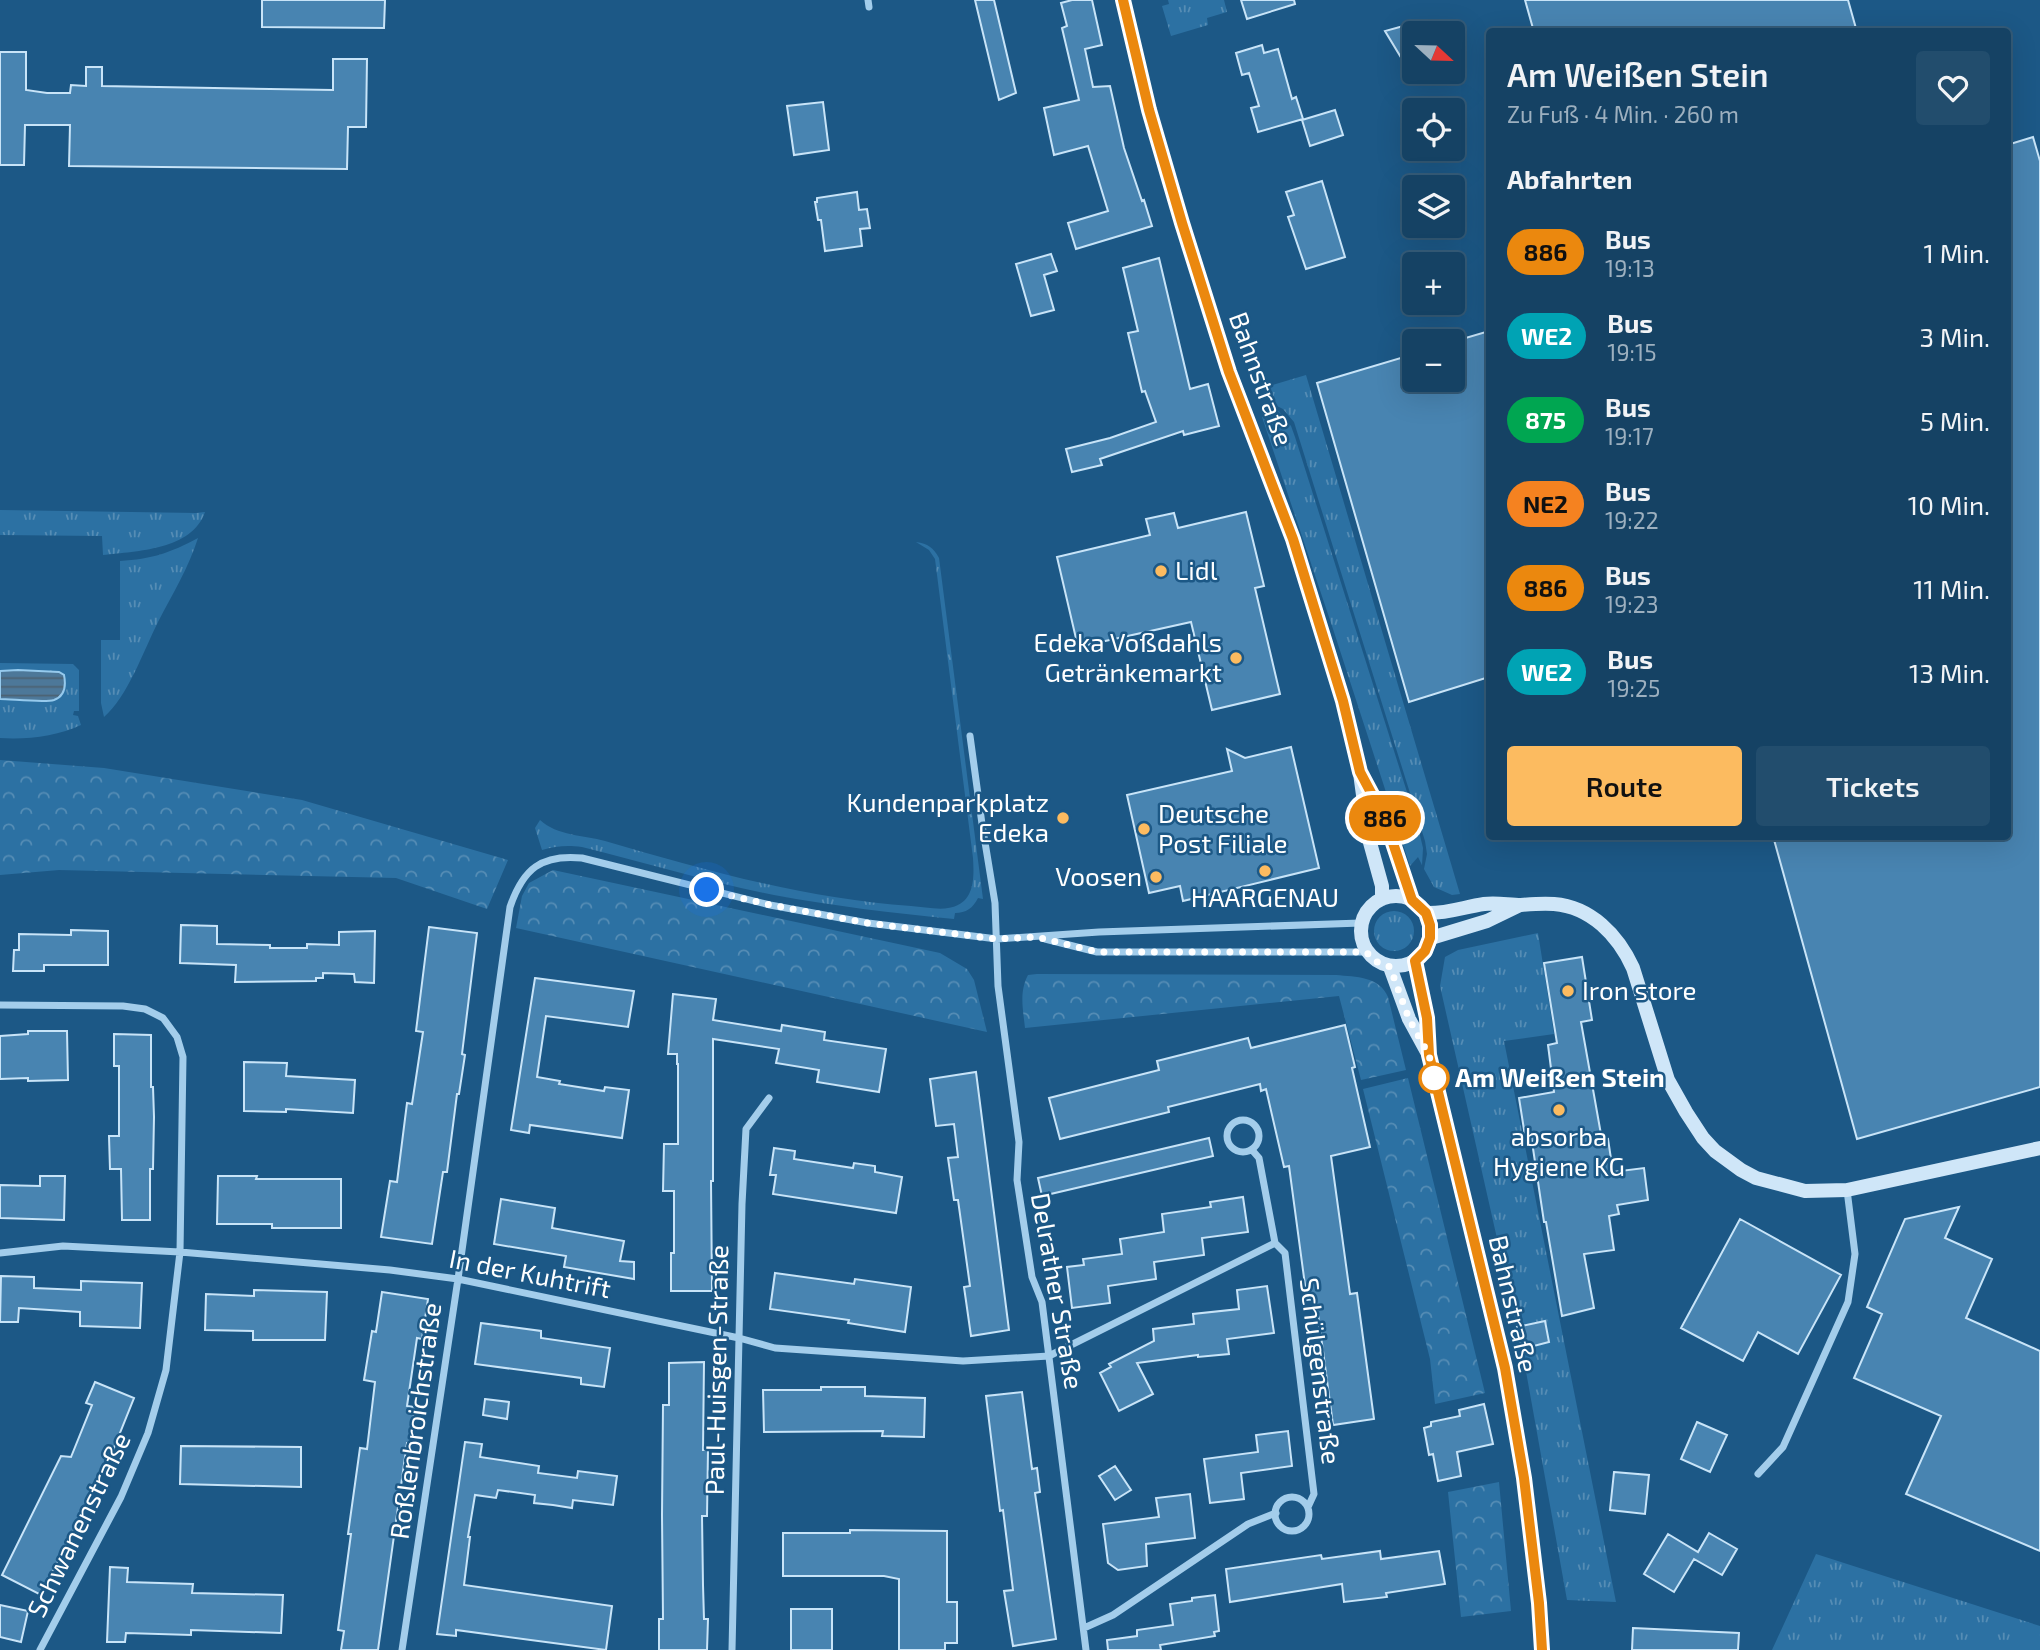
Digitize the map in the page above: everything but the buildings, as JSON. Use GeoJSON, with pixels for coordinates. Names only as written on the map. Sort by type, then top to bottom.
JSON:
{"type":"FeatureCollection","features":[{"type":"Feature","properties":{"kind":"street","name":"Bahnstraße"},"geometry":{"type":"LineString","coordinates":[[1123,0],[1149,110],[1182,223],[1229,372],[1293,539],[1343,701],[1360,772],[1369,839],[1382,886],[1382,899]]}},
{"type":"Feature","properties":{"kind":"street","name":"Delrather Straße"},"geometry":{"type":"LineString","coordinates":[[970,736],[995,903],[998,986],[1018,1142],[1017,1180],[1032,1277],[1042,1302],[1086,1650]]}},
{"type":"Feature","properties":{"kind":"street","name":"Bahnstraße"},"geometry":{"type":"LineString","coordinates":[[1360,772],[1385,819],[1412,900],[1426,913]]}},
{"type":"Feature","properties":{"kind":"street","name":"Roßlenbroichstraße"},"geometry":{"type":"LineString","coordinates":[[402,1650],[510,907],[517,888],[528,871],[547,859],[565,856],[582,858],[771,905],[867,923],[997,939]]}},
{"type":"Feature","properties":{"kind":"street"},"geometry":{"type":"LineString","coordinates":[[1412,900],[1396,896],[1382,899],[1366,912],[1361,923],[1361,938],[1366,952],[1377,962],[1390,967],[1404,966],[1415,961],[1425,951],[1430,938],[1426,913],[1440,914],[1486,903],[1544,903],[1568,906],[1601,923],[1620,943],[1633,968],[1668,1080],[1694,1125],[1715,1152],[1741,1170],[1772,1184],[1805,1191],[1847,1190],[2040,1148]]}},
{"type":"Feature","properties":{"kind":"street"},"geometry":{"type":"LineString","coordinates":[[1430,938],[1487,921],[1520,905]]}},
{"type":"Feature","properties":{"kind":"street"},"geometry":{"type":"LineString","coordinates":[[997,939],[1099,932],[1361,923]]}},
{"type":"Feature","properties":{"kind":"street"},"geometry":{"type":"LineString","coordinates":[[1037,937],[1097,952],[1366,952]]}},
{"type":"Feature","properties":{"kind":"street","name":"Bahnstraße"},"geometry":{"type":"LineString","coordinates":[[1415,961],[1427,1018],[1429,1055],[1505,1368],[1524,1478],[1542,1650]]}},
{"type":"Feature","properties":{"kind":"street","name":"Bahnstraße"},"geometry":{"type":"LineString","coordinates":[[1390,967],[1409,1019],[1429,1055]]}},
{"type":"Feature","properties":{"kind":"street","name":"Schwanenstraße"},"geometry":{"type":"LineString","coordinates":[[0,1004],[122,1006],[145,1009],[163,1018],[177,1037],[183,1058],[180,1252],[166,1370],[148,1433],[121,1497],[40,1650]]}},
{"type":"Feature","properties":{"kind":"street","name":"Paul-Huisgen-Straße"},"geometry":{"type":"LineString","coordinates":[[732,1650],[746,1129],[769,1098]]}},
{"type":"Feature","properties":{"kind":"street","name":"Schülgenstraße"},"geometry":{"type":"LineString","coordinates":[[1249,1119],[1259,1129],[1259,1142],[1252,1150],[1242,1153],[1232,1149],[1226,1140],[1227,1129],[1236,1120],[1249,1119]]}},
{"type":"Feature","properties":{"kind":"street","name":"Schülgenstraße"},"geometry":{"type":"LineString","coordinates":[[1252,1150],[1259,1158],[1275,1243],[1284,1254],[1314,1494],[1308,1507]]}},
{"type":"Feature","properties":{"kind":"street"},"geometry":{"type":"LineString","coordinates":[[1758,1475],[1783,1447],[1848,1302],[1855,1254],[1847,1190]]}},
{"type":"Feature","properties":{"kind":"street"},"geometry":{"type":"LineString","coordinates":[[1049,1356],[1275,1243]]}},
{"type":"Feature","properties":{"kind":"street","name":"In der Kuhtrift"},"geometry":{"type":"LineString","coordinates":[[0,1253],[63,1246],[180,1252],[390,1270],[458,1279],[739,1338],[775,1348],[963,1361],[1049,1356]]}},
{"type":"Feature","properties":{"kind":"street"},"geometry":{"type":"LineString","coordinates":[[1289,1497],[1301,1499],[1308,1507],[1309,1517],[1303,1527],[1294,1531],[1279,1524],[1276,1513],[1279,1502],[1289,1497]]}},
{"type":"Feature","properties":{"kind":"street"},"geometry":{"type":"LineString","coordinates":[[1084,1628],[1113,1615],[1248,1524],[1276,1513]]}},
{"type":"Feature","properties":{"kind":"green space"},"geometry":{"type":"Polygon","coordinates":[[[1168,0],[1224,0],[1227,12],[1207,18],[1208,25],[1171,36],[1162,6],[1169,4],[1168,0]]]}},
{"type":"Feature","properties":{"kind":"green space"},"geometry":{"type":"Polygon","coordinates":[[[1306,375],[1460,894],[1452,895],[1434,887],[1424,869],[1427,854],[1425,841],[1294,422],[1283,409],[1275,405],[1266,387],[1306,375]]]}},
{"type":"Feature","properties":{"kind":"green space"},"geometry":{"type":"Polygon","coordinates":[[[1277,409],[1291,426],[1295,437],[1418,827],[1423,848],[1422,865],[1418,857],[1410,866],[1262,417],[1277,409]]]}},
{"type":"Feature","properties":{"kind":"green space"},"geometry":{"type":"Polygon","coordinates":[[[0,510],[205,512],[198,525],[176,541],[147,550],[103,555],[102,536],[0,535],[0,510]]]}},
{"type":"Feature","properties":{"kind":"green space"},"geometry":{"type":"Polygon","coordinates":[[[198,538],[128,686],[104,717],[101,703],[101,640],[120,640],[120,561],[160,554],[198,538]]]}},
{"type":"Feature","properties":{"kind":"green space"},"geometry":{"type":"Polygon","coordinates":[[[916,542],[930,547],[939,558],[983,899],[978,898],[969,909],[955,913],[954,919],[908,914],[774,895],[582,847],[562,846],[542,850],[535,828],[540,820],[562,832],[794,890],[935,908],[953,907],[964,901],[972,884],[973,858],[935,559],[929,550],[916,542]]]}},
{"type":"Feature","properties":{"kind":"green space"},"geometry":{"type":"Polygon","coordinates":[[[0,663],[73,664],[79,670],[79,711],[74,711],[73,715],[78,716],[81,725],[42,736],[0,738],[0,663]]]}},
{"type":"Feature","properties":{"kind":"green space"},"geometry":{"type":"Polygon","coordinates":[[[0,760],[104,768],[302,800],[508,860],[487,909],[396,878],[59,870],[0,875],[0,760]]]}},
{"type":"Feature","properties":{"kind":"green space"},"geometry":{"type":"Polygon","coordinates":[[[553,870],[940,953],[967,969],[974,980],[987,1032],[516,928],[522,896],[529,883],[553,870]]]}},
{"type":"Feature","properties":{"kind":"green space"},"geometry":{"type":"Polygon","coordinates":[[[1394,911],[1408,917],[1414,931],[1408,945],[1394,951],[1380,945],[1374,931],[1380,917],[1394,911]]]}},
{"type":"Feature","properties":{"kind":"green space"},"geometry":{"type":"Polygon","coordinates":[[[1538,933],[1554,1034],[1504,1041],[1616,1602],[1567,1600],[1522,1349],[1440,986],[1445,957],[1458,950],[1538,933]]]}},
{"type":"Feature","properties":{"kind":"green space"},"geometry":{"type":"Polygon","coordinates":[[[1028,975],[1336,975],[1366,979],[1379,985],[1388,997],[1406,1070],[1361,1080],[1339,996],[1025,1028],[1023,988],[1028,975]]]}},
{"type":"Feature","properties":{"kind":"green space"},"geometry":{"type":"Polygon","coordinates":[[[1408,1078],[1485,1393],[1435,1404],[1430,1359],[1363,1089],[1408,1078]]]}},
{"type":"Feature","properties":{"kind":"green space"},"geometry":{"type":"Polygon","coordinates":[[[1499,1482],[1511,1611],[1461,1617],[1448,1492],[1499,1482]]]}},
{"type":"Feature","properties":{"kind":"green space"},"geometry":{"type":"Polygon","coordinates":[[[1816,1554],[2040,1626],[2040,1650],[1772,1650],[1816,1554]]]}},
{"type":"Feature","properties":{"kind":"shaded area"},"geometry":{"type":"Polygon","coordinates":[[[0,671],[59,672],[64,675],[63,693],[50,701],[0,699],[0,671]]]}},
{"type":"Feature","properties":{"kind":"bus line","name":"886"},"geometry":{"type":"LineString","coordinates":[[1123,0],[1149,110],[1182,223],[1229,372],[1293,539],[1343,701],[1360,772],[1385,819],[1412,900],[1426,913],[1430,925],[1430,938],[1425,951],[1415,961],[1427,1018],[1429,1055],[1505,1368],[1524,1478],[1542,1650]]}},
{"type":"Feature","properties":{"kind":"place","name":"Lidl"},"geometry":{"type":"Point","coordinates":[1161,571]}},
{"type":"Feature","properties":{"kind":"place","name":"Edeka Voßdahls Getränkemarkt"},"geometry":{"type":"Point","coordinates":[1236,658]}},
{"type":"Feature","properties":{"kind":"place","name":"Kundenparkplatz Edeka"},"geometry":{"type":"Point","coordinates":[1063,818]}},
{"type":"Feature","properties":{"kind":"place","name":"Deutsche Post Filiale"},"geometry":{"type":"Point","coordinates":[1144,829]}},
{"type":"Feature","properties":{"kind":"place","name":"HAARGENAU"},"geometry":{"type":"Point","coordinates":[1265,871]}},
{"type":"Feature","properties":{"kind":"place","name":"Voosen"},"geometry":{"type":"Point","coordinates":[1156,877]}},
{"type":"Feature","properties":{"kind":"place","name":"Iron store"},"geometry":{"type":"Point","coordinates":[1568,991]}},
{"type":"Feature","properties":{"kind":"place","name":"Am Weißen Stein"},"geometry":{"type":"Point","coordinates":[1434,1078]}},
{"type":"Feature","properties":{"kind":"place","name":"absorba Hygiene KG"},"geometry":{"type":"Point","coordinates":[1559,1110]}},
{"type":"Feature","properties":{"kind":"route"},"geometry":{"type":"LineString","coordinates":[[707,890],[867,923],[997,939],[1037,937],[1097,952],[1366,952],[1377,962],[1390,967],[1409,1019],[1429,1055],[1434,1078]]}}]}
